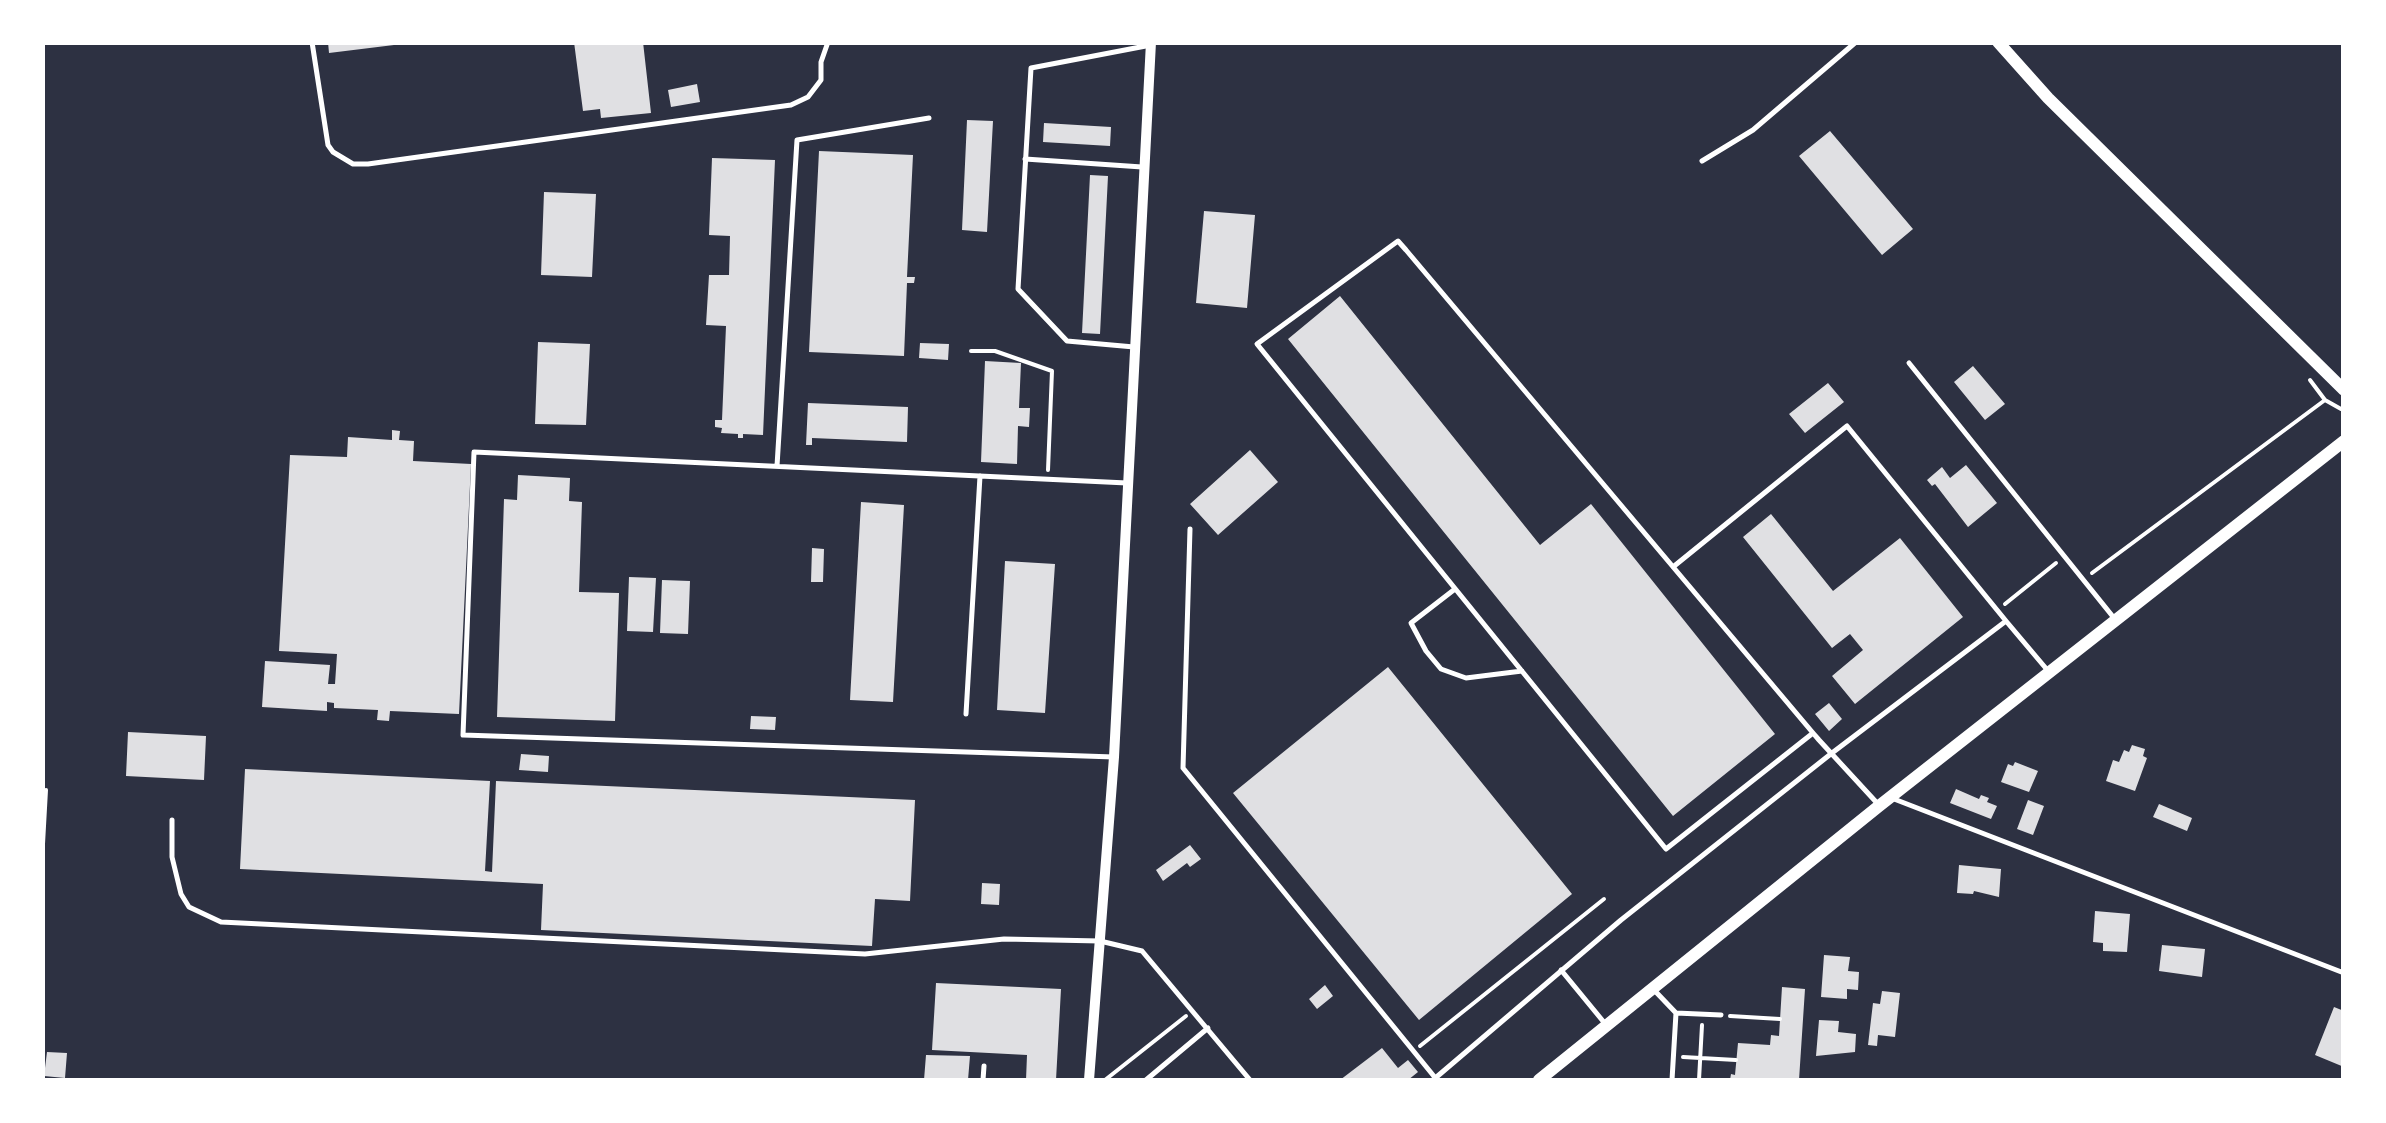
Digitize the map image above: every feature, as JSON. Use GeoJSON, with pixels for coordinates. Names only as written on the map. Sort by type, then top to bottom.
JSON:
{"type":"FeatureCollection","features":[{"type":"Feature","properties":{"kind":"street"},"geometry":{"type":"LineString","coordinates":[[1998,42],[2048,98],[2344,390]]}},
{"type":"Feature","properties":{"kind":"street"},"geometry":{"type":"LineString","coordinates":[[1089,1080],[1114,757],[1151,44]]}},
{"type":"Feature","properties":{"kind":"street"},"geometry":{"type":"LineString","coordinates":[[1540,1080],[1884,802],[2344,441]]}},
{"type":"Feature","properties":{"kind":"lane"},"geometry":{"type":"LineString","coordinates":[[312,42],[328,145],[332,152],[354,164],[791,105],[808,97],[821,80],[828,42]]}},
{"type":"Feature","properties":{"kind":"lane"},"geometry":{"type":"LineString","coordinates":[[1702,161],[1753,130],[1856,42]]}},
{"type":"Feature","properties":{"kind":"lane"},"geometry":{"type":"LineString","coordinates":[[1134,347],[1067,341],[1018,288],[1031,68],[1151,44]]}},
{"type":"Feature","properties":{"kind":"lane"},"geometry":{"type":"LineString","coordinates":[[777,466],[796,140],[929,118]]}},
{"type":"Feature","properties":{"kind":"lane"},"geometry":{"type":"LineString","coordinates":[[1026,159],[1143,167]]}},
{"type":"Feature","properties":{"kind":"lane"},"geometry":{"type":"LineString","coordinates":[[1813,733],[1666,849],[1257,344],[1398,241],[1813,733],[1884,802],[2344,973]]}},
{"type":"Feature","properties":{"kind":"lane"},"geometry":{"type":"LineString","coordinates":[[1909,363],[2116,620]]}},
{"type":"Feature","properties":{"kind":"lane"},"geometry":{"type":"LineString","coordinates":[[1673,566],[1847,426],[2049,673]]}},
{"type":"Feature","properties":{"kind":"lane"},"geometry":{"type":"LineString","coordinates":[[1114,757],[463,736],[474,452],[1127,483]]}},
{"type":"Feature","properties":{"kind":"lane"},"geometry":{"type":"LineString","coordinates":[[966,714],[980,476]]}},
{"type":"Feature","properties":{"kind":"lane"},"geometry":{"type":"LineString","coordinates":[[1190,529],[1183,768],[1435,1080],[1561,970],[1832,753],[2006,620]]}},
{"type":"Feature","properties":{"kind":"lane"},"geometry":{"type":"LineString","coordinates":[[1456,589],[1411,623],[1426,651],[1441,669],[1466,678],[1522,671]]}},
{"type":"Feature","properties":{"kind":"lane"},"geometry":{"type":"LineString","coordinates":[[172,820],[172,857],[181,894],[189,907],[221,922],[865,954],[986,940],[1100,941],[1142,951],[1250,1080]]}},
{"type":"Feature","properties":{"kind":"lane"},"geometry":{"type":"LineString","coordinates":[[1561,970],[1607,1026]]}},
{"type":"Feature","properties":{"kind":"lane"},"geometry":{"type":"LineString","coordinates":[[1653,988],[1676,1012],[1721,1016]]}},
{"type":"Feature","properties":{"kind":"lane"},"geometry":{"type":"LineString","coordinates":[[1672,1080],[1676,1012]]}},
{"type":"Feature","properties":{"kind":"lane"},"geometry":{"type":"LineString","coordinates":[[1146,1080],[1208,1028]]}},
{"type":"Feature","properties":{"kind":"lane"},"geometry":{"type":"LineString","coordinates":[[982,1080],[984,1066]]}},
{"type":"Feature","properties":{"kind":"path"},"geometry":{"type":"LineString","coordinates":[[971,351],[995,352],[1052,371],[1047,479]]}},
{"type":"Feature","properties":{"kind":"path"},"geometry":{"type":"LineString","coordinates":[[2302,370],[2325,400],[2340,409]]}},
{"type":"Feature","properties":{"kind":"path"},"geometry":{"type":"LineString","coordinates":[[2084,579],[2325,400]]}},
{"type":"Feature","properties":{"kind":"path"},"geometry":{"type":"LineString","coordinates":[[1997,610],[2064,556]]}},
{"type":"Feature","properties":{"kind":"path"},"geometry":{"type":"LineString","coordinates":[[42,862],[46,790]]}},
{"type":"Feature","properties":{"kind":"path"},"geometry":{"type":"LineString","coordinates":[[1414,1051],[1604,899]]}},
{"type":"Feature","properties":{"kind":"path"},"geometry":{"type":"LineString","coordinates":[[1105,1080],[1194,1010]]}},
{"type":"Feature","properties":{"kind":"path"},"geometry":{"type":"LineString","coordinates":[[1699,1080],[1703,1014]]}},
{"type":"Feature","properties":{"kind":"path"},"geometry":{"type":"LineString","coordinates":[[1721,1016],[1780,1019]]}},
{"type":"Feature","properties":{"kind":"path"},"geometry":{"type":"LineString","coordinates":[[1674,1056],[1736,1060]]}},
{"type":"Feature","properties":{"kind":"building"},"geometry":{"type":"Polygon","coordinates":[[[328,42],[394,42],[394,45],[329,53],[328,42]]]}},
{"type":"Feature","properties":{"kind":"building"},"geometry":{"type":"Polygon","coordinates":[[[574,42],[643,42],[651,113],[601,118],[600,109],[583,111],[574,42]]]}},
{"type":"Feature","properties":{"kind":"building"},"geometry":{"type":"Polygon","coordinates":[[[697,84],[700,102],[671,107],[668,90],[697,84]]]}},
{"type":"Feature","properties":{"kind":"building"},"geometry":{"type":"Polygon","coordinates":[[[967,120],[993,121],[987,232],[962,230],[967,120]]]}},
{"type":"Feature","properties":{"kind":"building"},"geometry":{"type":"Polygon","coordinates":[[[1044,123],[1111,127],[1110,146],[1043,142],[1044,123]]]}},
{"type":"Feature","properties":{"kind":"building"},"geometry":{"type":"Polygon","coordinates":[[[1830,131],[1913,229],[1882,255],[1799,156],[1830,131]]]}},
{"type":"Feature","properties":{"kind":"building"},"geometry":{"type":"Polygon","coordinates":[[[819,151],[913,155],[907,277],[915,277],[914,283],[907,283],[904,356],[809,352],[819,151]]]}},
{"type":"Feature","properties":{"kind":"building"},"geometry":{"type":"Polygon","coordinates":[[[712,158],[775,160],[763,435],[743,434],[743,438],[721,433],[722,428],[715,427],[715,420],[722,420],[726,326],[706,325],[709,275],[729,275],[730,236],[709,235],[712,158]]]}},
{"type":"Feature","properties":{"kind":"building"},"geometry":{"type":"Polygon","coordinates":[[[1090,175],[1108,176],[1100,334],[1082,333],[1090,175]]]}},
{"type":"Feature","properties":{"kind":"building"},"geometry":{"type":"Polygon","coordinates":[[[544,192],[596,194],[592,277],[541,275],[544,192]]]}},
{"type":"Feature","properties":{"kind":"building"},"geometry":{"type":"Polygon","coordinates":[[[1204,211],[1255,215],[1247,308],[1196,303],[1204,211]]]}},
{"type":"Feature","properties":{"kind":"building"},"geometry":{"type":"Polygon","coordinates":[[[1340,296],[1540,545],[1591,504],[1775,734],[1673,816],[1288,339],[1340,296]]]}},
{"type":"Feature","properties":{"kind":"building"},"geometry":{"type":"Polygon","coordinates":[[[538,342],[590,344],[586,425],[535,424],[538,342]]]}},
{"type":"Feature","properties":{"kind":"building"},"geometry":{"type":"Polygon","coordinates":[[[920,343],[949,344],[948,360],[919,358],[920,343]]]}},
{"type":"Feature","properties":{"kind":"building"},"geometry":{"type":"Polygon","coordinates":[[[985,361],[1021,363],[1019,408],[1030,408],[1029,427],[1018,426],[1017,464],[981,462],[985,361]]]}},
{"type":"Feature","properties":{"kind":"building"},"geometry":{"type":"Polygon","coordinates":[[[1973,366],[2005,404],[1985,420],[1954,382],[1973,366]]]}},
{"type":"Feature","properties":{"kind":"building"},"geometry":{"type":"Polygon","coordinates":[[[1828,383],[1844,402],[1805,433],[1789,414],[1828,383]]]}},
{"type":"Feature","properties":{"kind":"building"},"geometry":{"type":"Polygon","coordinates":[[[808,403],[908,407],[907,442],[812,438],[812,445],[806,445],[808,403]]]}},
{"type":"Feature","properties":{"kind":"building"},"geometry":{"type":"Polygon","coordinates":[[[392,430],[400,431],[399,440],[414,441],[413,461],[471,464],[459,714],[390,711],[389,721],[377,720],[378,710],[334,708],[334,703],[327,702],[327,711],[262,707],[265,661],[330,665],[328,684],[335,684],[337,654],[279,651],[290,455],[347,457],[348,437],[392,440],[392,430]]]}},
{"type":"Feature","properties":{"kind":"building"},"geometry":{"type":"Polygon","coordinates":[[[1250,450],[1278,482],[1218,535],[1190,504],[1250,450]]]}},
{"type":"Feature","properties":{"kind":"building"},"geometry":{"type":"Polygon","coordinates":[[[1966,465],[1997,503],[1968,527],[1935,484],[1932,486],[1927,480],[1942,467],[1950,478],[1966,465]]]}},
{"type":"Feature","properties":{"kind":"building"},"geometry":{"type":"Polygon","coordinates":[[[518,475],[570,478],[569,501],[582,502],[579,592],[619,593],[615,721],[497,717],[504,499],[517,500],[518,475]]]}},
{"type":"Feature","properties":{"kind":"building"},"geometry":{"type":"Polygon","coordinates":[[[861,502],[904,505],[893,702],[850,700],[861,502]]]}},
{"type":"Feature","properties":{"kind":"building"},"geometry":{"type":"Polygon","coordinates":[[[1771,514],[1833,591],[1900,538],[1963,617],[1855,704],[1832,676],[1863,650],[1850,634],[1832,648],[1743,537],[1771,514]]]}},
{"type":"Feature","properties":{"kind":"building"},"geometry":{"type":"Polygon","coordinates":[[[812,548],[824,549],[823,582],[811,582],[812,548]]]}},
{"type":"Feature","properties":{"kind":"building"},"geometry":{"type":"Polygon","coordinates":[[[1005,561],[1055,564],[1045,713],[997,710],[1005,561]]]}},
{"type":"Feature","properties":{"kind":"building"},"geometry":{"type":"Polygon","coordinates":[[[629,577],[656,578],[653,632],[627,631],[629,577]]]}},
{"type":"Feature","properties":{"kind":"building"},"geometry":{"type":"Polygon","coordinates":[[[662,580],[690,581],[688,634],[660,633],[662,580]]]}},
{"type":"Feature","properties":{"kind":"building"},"geometry":{"type":"Polygon","coordinates":[[[1388,667],[1572,894],[1419,1020],[1233,793],[1388,667]]]}},
{"type":"Feature","properties":{"kind":"building"},"geometry":{"type":"Polygon","coordinates":[[[1829,703],[1842,719],[1829,731],[1815,714],[1829,703]]]}},
{"type":"Feature","properties":{"kind":"building"},"geometry":{"type":"Polygon","coordinates":[[[751,716],[776,717],[775,730],[750,729],[751,716]]]}},
{"type":"Feature","properties":{"kind":"building"},"geometry":{"type":"Polygon","coordinates":[[[128,732],[206,736],[204,780],[126,776],[128,732]]]}},
{"type":"Feature","properties":{"kind":"building"},"geometry":{"type":"Polygon","coordinates":[[[2132,745],[2145,749],[2143,756],[2147,758],[2135,791],[2106,781],[2113,760],[2119,762],[2124,750],[2129,752],[2132,745]]]}},
{"type":"Feature","properties":{"kind":"building"},"geometry":{"type":"Polygon","coordinates":[[[521,754],[549,756],[548,772],[519,770],[521,754]]]}},
{"type":"Feature","properties":{"kind":"building"},"geometry":{"type":"Polygon","coordinates":[[[2015,762],[2038,771],[2029,792],[2001,782],[2008,764],[2013,766],[2015,762]]]}},
{"type":"Feature","properties":{"kind":"building"},"geometry":{"type":"Polygon","coordinates":[[[245,769],[490,781],[485,871],[492,872],[496,781],[915,800],[910,901],[875,899],[872,946],[541,930],[543,884],[240,869],[245,769]]]}},
{"type":"Feature","properties":{"kind":"building"},"geometry":{"type":"Polygon","coordinates":[[[1956,789],[1979,799],[1981,795],[1989,798],[1987,802],[1997,806],[1991,819],[1950,803],[1956,789]]]}},
{"type":"Feature","properties":{"kind":"building"},"geometry":{"type":"Polygon","coordinates":[[[2028,800],[2044,806],[2033,835],[2017,829],[2028,800]]]}},
{"type":"Feature","properties":{"kind":"building"},"geometry":{"type":"Polygon","coordinates":[[[2159,804],[2192,818],[2187,831],[2153,817],[2159,804]]]}},
{"type":"Feature","properties":{"kind":"building"},"geometry":{"type":"Polygon","coordinates":[[[1190,845],[1201,859],[1190,867],[1187,863],[1163,881],[1156,870],[1190,845]]]}},
{"type":"Feature","properties":{"kind":"building"},"geometry":{"type":"Polygon","coordinates":[[[1959,865],[2001,869],[1999,897],[1974,891],[1957,893],[1959,865]]]}},
{"type":"Feature","properties":{"kind":"building"},"geometry":{"type":"Polygon","coordinates":[[[982,883],[1000,884],[999,905],[981,904],[982,883]]]}},
{"type":"Feature","properties":{"kind":"building"},"geometry":{"type":"Polygon","coordinates":[[[2095,911],[2130,914],[2127,952],[2103,951],[2103,943],[2093,942],[2095,911]]]}},
{"type":"Feature","properties":{"kind":"building"},"geometry":{"type":"Polygon","coordinates":[[[2162,945],[2205,949],[2202,977],[2159,971],[2162,945]]]}},
{"type":"Feature","properties":{"kind":"building"},"geometry":{"type":"Polygon","coordinates":[[[1824,955],[1850,957],[1848,971],[1859,972],[1858,990],[1847,989],[1847,999],[1821,997],[1824,955]]]}},
{"type":"Feature","properties":{"kind":"building"},"geometry":{"type":"Polygon","coordinates":[[[936,983],[1061,989],[1056,1080],[1026,1080],[1027,1055],[932,1050],[936,983]]]}},
{"type":"Feature","properties":{"kind":"building"},"geometry":{"type":"Polygon","coordinates":[[[1325,985],[1333,996],[1317,1009],[1309,999],[1325,985]]]}},
{"type":"Feature","properties":{"kind":"building"},"geometry":{"type":"Polygon","coordinates":[[[1782,987],[1805,989],[1799,1080],[1730,1080],[1731,1074],[1735,1075],[1738,1043],[1770,1045],[1771,1035],[1779,1036],[1782,987]]]}},
{"type":"Feature","properties":{"kind":"building"},"geometry":{"type":"Polygon","coordinates":[[[1882,991],[1900,993],[1895,1037],[1878,1035],[1877,1046],[1868,1045],[1873,1003],[1880,1004],[1882,991]]]}},
{"type":"Feature","properties":{"kind":"building"},"geometry":{"type":"Polygon","coordinates":[[[2334,1007],[2344,1011],[2344,1067],[2315,1055],[2334,1007]]]}},
{"type":"Feature","properties":{"kind":"building"},"geometry":{"type":"Polygon","coordinates":[[[1819,1020],[1839,1021],[1838,1032],[1856,1034],[1855,1052],[1816,1056],[1819,1020]]]}},
{"type":"Feature","properties":{"kind":"building"},"geometry":{"type":"Polygon","coordinates":[[[1382,1048],[1398,1068],[1408,1060],[1418,1072],[1408,1080],[1340,1080],[1382,1048]]]}},
{"type":"Feature","properties":{"kind":"building"},"geometry":{"type":"Polygon","coordinates":[[[47,1052],[67,1053],[65,1078],[44,1076],[47,1052]]]}},
{"type":"Feature","properties":{"kind":"building"},"geometry":{"type":"Polygon","coordinates":[[[926,1055],[970,1056],[968,1080],[924,1080],[926,1055]]]}}]}
